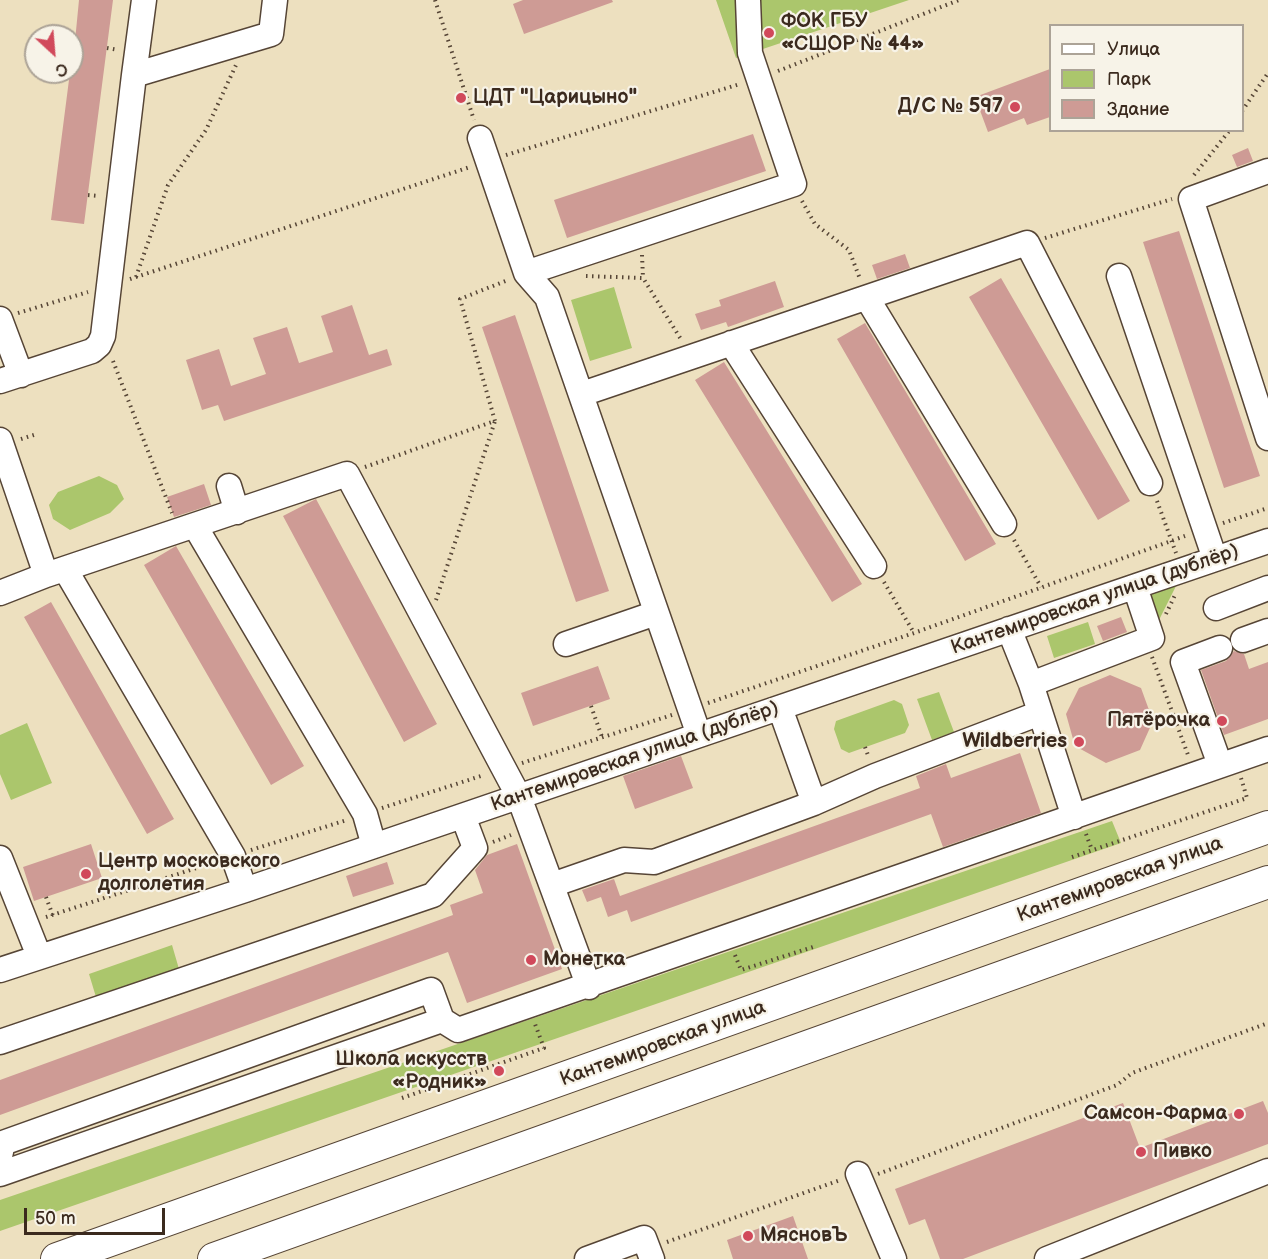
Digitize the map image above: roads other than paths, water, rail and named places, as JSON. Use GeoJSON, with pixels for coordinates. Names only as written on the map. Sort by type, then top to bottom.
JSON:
{"type":"FeatureCollection","features":[{"type":"Feature","properties":{"kind":"main road","name":"Кантемировская улица"},"geometry":{"type":"LineString","coordinates":[[57,1259],[1268,827]]}},
{"type":"Feature","properties":{"kind":"main road"},"geometry":{"type":"LineString","coordinates":[[214,1259],[1268,882]]}},
{"type":"Feature","properties":{"kind":"street"},"geometry":{"type":"LineString","coordinates":[[0,319],[10,378],[92,351],[99,345],[103,336],[144,0]]}},
{"type":"Feature","properties":{"kind":"street"},"geometry":{"type":"LineString","coordinates":[[134,75],[271,34],[275,0]]}},
{"type":"Feature","properties":{"kind":"street"},"geometry":{"type":"LineString","coordinates":[[526,273],[794,184],[750,52],[748,0]]}},
{"type":"Feature","properties":{"kind":"street"},"geometry":{"type":"LineString","coordinates":[[480,138],[526,273],[547,297],[699,735]]}},
{"type":"Feature","properties":{"kind":"street"},"geometry":{"type":"LineString","coordinates":[[1268,171],[1191,199],[1259,379],[1268,438]]}},
{"type":"Feature","properties":{"kind":"street"},"geometry":{"type":"LineString","coordinates":[[582,394],[1027,243],[1150,483]]}},
{"type":"Feature","properties":{"kind":"street"},"geometry":{"type":"LineString","coordinates":[[1119,276],[1215,559]]}},
{"type":"Feature","properties":{"kind":"street"},"geometry":{"type":"LineString","coordinates":[[867,298],[1004,524]]}},
{"type":"Feature","properties":{"kind":"street"},"geometry":{"type":"LineString","coordinates":[[731,344],[874,566]]}},
{"type":"Feature","properties":{"kind":"street"},"geometry":{"type":"LineString","coordinates":[[0,440],[56,572],[233,856],[245,890]]}},
{"type":"Feature","properties":{"kind":"street"},"geometry":{"type":"LineString","coordinates":[[0,593],[347,474],[519,797],[589,987]]}},
{"type":"Feature","properties":{"kind":"street"},"geometry":{"type":"LineString","coordinates":[[229,486],[237,512]]}},
{"type":"Feature","properties":{"kind":"street"},"geometry":{"type":"LineString","coordinates":[[187,529],[365,814],[374,846]]}},
{"type":"Feature","properties":{"kind":"street","name":"Кантемировская улица (дублёр)"},"geometry":{"type":"LineString","coordinates":[[0,970],[245,890],[1268,541]]}},
{"type":"Feature","properties":{"kind":"street"},"geometry":{"type":"LineString","coordinates":[[1031,684],[1148,635],[1135,587]]}},
{"type":"Feature","properties":{"kind":"street"},"geometry":{"type":"LineString","coordinates":[[1216,608],[1268,588]]}},
{"type":"Feature","properties":{"kind":"street"},"geometry":{"type":"LineString","coordinates":[[566,644],[656,613]]}},
{"type":"Feature","properties":{"kind":"street"},"geometry":{"type":"LineString","coordinates":[[1009,630],[1031,684],[1074,817]]}},
{"type":"Feature","properties":{"kind":"street"},"geometry":{"type":"LineString","coordinates":[[1243,640],[1268,631]]}},
{"type":"Feature","properties":{"kind":"street"},"geometry":{"type":"LineString","coordinates":[[1220,648],[1183,662],[1220,765]]}},
{"type":"Feature","properties":{"kind":"street"},"geometry":{"type":"LineString","coordinates":[[780,708],[814,803]]}},
{"type":"Feature","properties":{"kind":"street"},"geometry":{"type":"LineString","coordinates":[[552,885],[624,860],[654,862],[814,803],[876,776],[1040,713]]}},
{"type":"Feature","properties":{"kind":"street"},"geometry":{"type":"LineString","coordinates":[[0,1156],[3,1143],[431,990],[442,1020],[458,1030],[589,987],[1268,748]]}},
{"type":"Feature","properties":{"kind":"street"},"geometry":{"type":"LineString","coordinates":[[0,1042],[433,895],[475,848],[463,816]]}},
{"type":"Feature","properties":{"kind":"street"},"geometry":{"type":"LineString","coordinates":[[0,858],[6,889],[25,920],[39,956]]}},
{"type":"Feature","properties":{"kind":"street"},"geometry":{"type":"LineString","coordinates":[[0,1174],[442,1020]]}},
{"type":"Feature","properties":{"kind":"street"},"geometry":{"type":"LineString","coordinates":[[1047,1259],[1268,1171]]}},
{"type":"Feature","properties":{"kind":"street"},"geometry":{"type":"LineString","coordinates":[[859,1177],[894,1259]]}},
{"type":"Feature","properties":{"kind":"street"},"geometry":{"type":"LineString","coordinates":[[587,1259],[644,1238],[650,1254]]}},
{"type":"Feature","properties":{"kind":"place","name":"ФОК ГБУ «СШОР № 44»"},"geometry":{"type":"Point","coordinates":[769,33]}},
{"type":"Feature","properties":{"kind":"place","name":"ЦДТ \"Царицыно\""},"geometry":{"type":"Point","coordinates":[461,98]}},
{"type":"Feature","properties":{"kind":"place","name":"Д/C № 597"},"geometry":{"type":"Point","coordinates":[1015,107]}},
{"type":"Feature","properties":{"kind":"place","name":"Пятёрочка"},"geometry":{"type":"Point","coordinates":[1222,721]}},
{"type":"Feature","properties":{"kind":"place","name":"Wildberries"},"geometry":{"type":"Point","coordinates":[1079,742]}},
{"type":"Feature","properties":{"kind":"place","name":"Центр московского долголетия"},"geometry":{"type":"Point","coordinates":[86,874]}},
{"type":"Feature","properties":{"kind":"place","name":"Монетка"},"geometry":{"type":"Point","coordinates":[531,960]}},
{"type":"Feature","properties":{"kind":"place","name":"Школа искусств «Родник»"},"geometry":{"type":"Point","coordinates":[499,1071]}},
{"type":"Feature","properties":{"kind":"place","name":"Самсон-Фарма"},"geometry":{"type":"Point","coordinates":[1239,1114]}},
{"type":"Feature","properties":{"kind":"place","name":"Пивко"},"geometry":{"type":"Point","coordinates":[1141,1152]}},
{"type":"Feature","properties":{"kind":"place","name":"МясновЪ"},"geometry":{"type":"Point","coordinates":[748,1236]}}]}
